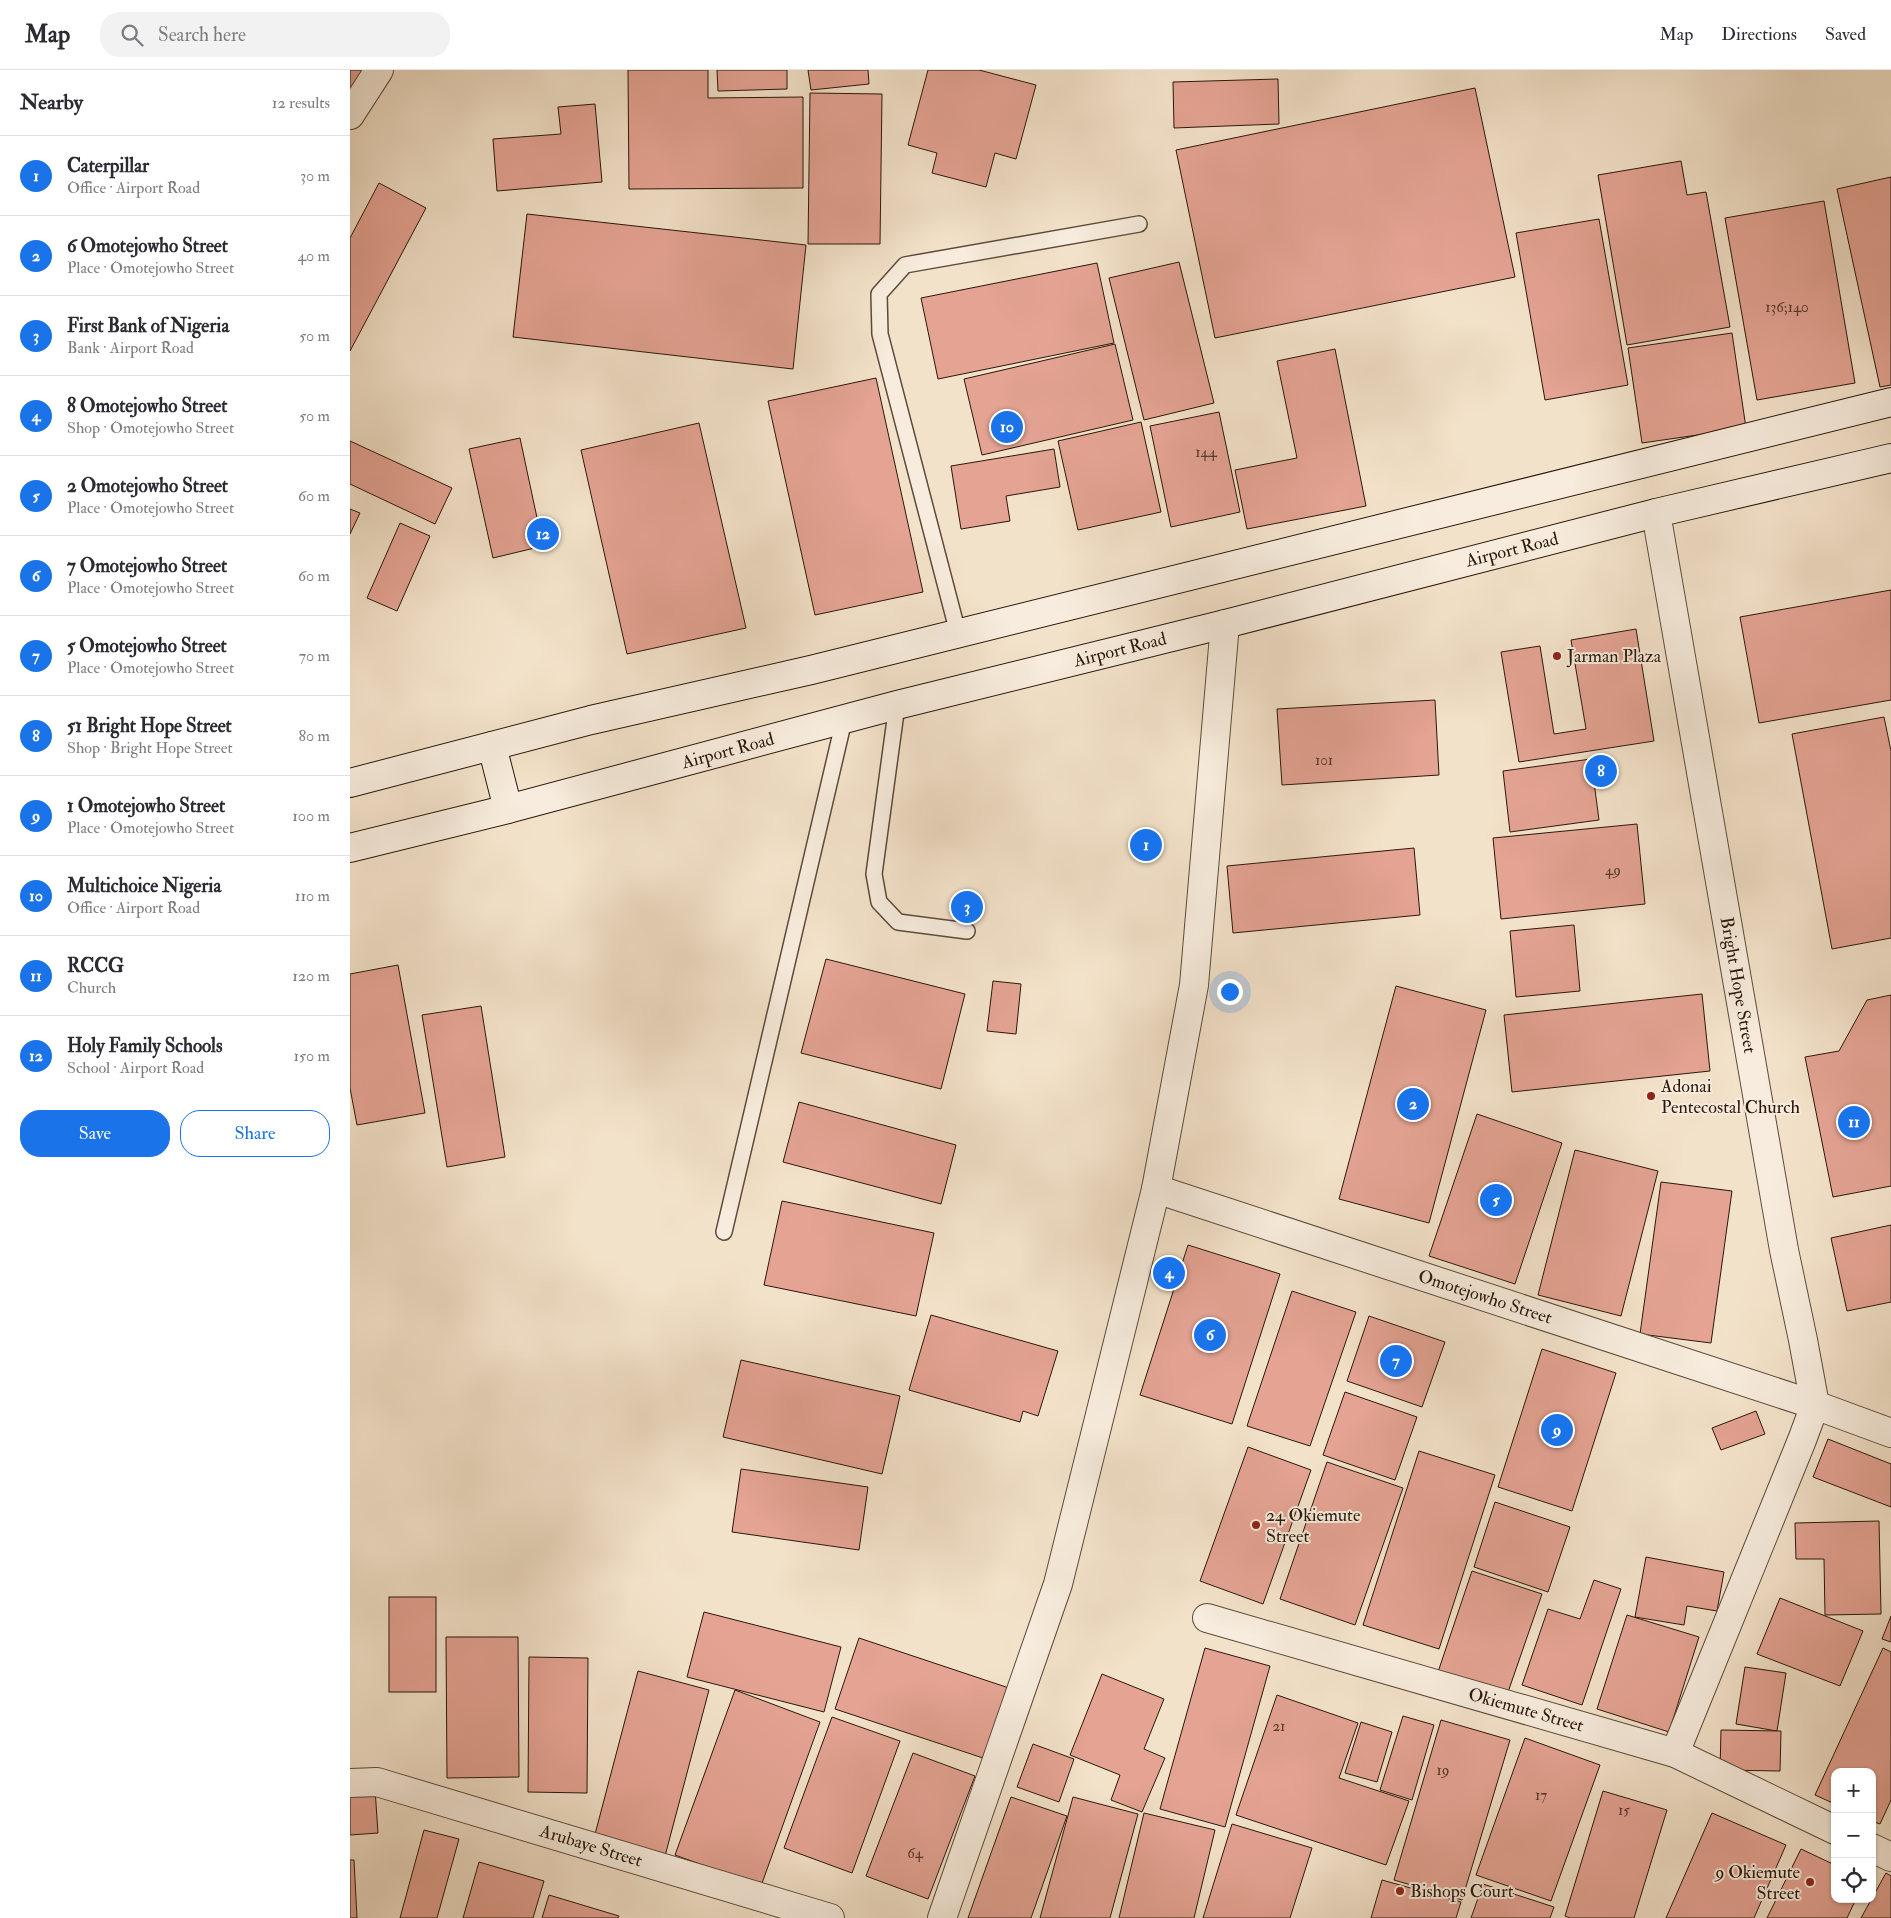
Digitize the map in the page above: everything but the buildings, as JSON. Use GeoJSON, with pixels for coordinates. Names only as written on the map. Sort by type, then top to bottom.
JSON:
{"type":"FeatureCollection","features":[{"type":"Feature","properties":{"kind":"street"},"geometry":{"type":"LineString","coordinates":[[350,115],[379,70]]}},
{"type":"Feature","properties":{"kind":"street"},"geometry":{"type":"LineString","coordinates":[[350,783],[591,720],[811,670],[1891,402]]}},
{"type":"Feature","properties":{"kind":"street","name":"Airport Road"},"geometry":{"type":"LineString","coordinates":[[350,848],[508,809],[897,705],[1225,624],[1656,513],[1891,458]]}},
{"type":"Feature","properties":{"kind":"street","name":"Bright Hope Street"},"geometry":{"type":"LineString","coordinates":[[1656,513],[1784,1250],[1803,1340],[1814,1405]]}},
{"type":"Feature","properties":{"kind":"street"},"geometry":{"type":"LineString","coordinates":[[942,1918],[1058,1584],[1156,1189],[1194,985],[1225,624]]}},
{"type":"Feature","properties":{"kind":"street"},"geometry":{"type":"LineString","coordinates":[[492,746],[508,809]]}},
{"type":"Feature","properties":{"kind":"street","name":"Omotejowho Street"},"geometry":{"type":"LineString","coordinates":[[1156,1189],[1814,1405]]}},
{"type":"Feature","properties":{"kind":"street"},"geometry":{"type":"LineString","coordinates":[[1675,1753],[1802,1440],[1814,1405],[1891,1433]]}},
{"type":"Feature","properties":{"kind":"street","name":"Okiemute Street"},"geometry":{"type":"LineString","coordinates":[[1207,1618],[1675,1753],[1831,1828]]}},
{"type":"Feature","properties":{"kind":"street","name":"Arubaye Street"},"geometry":{"type":"LineString","coordinates":[[350,1783],[377,1782],[823,1917]]}},
{"type":"Feature","properties":{"kind":"street"},"geometry":{"type":"LineString","coordinates":[[1876,1850],[1891,1857]]}},
{"type":"Feature","properties":{"kind":"lane"},"geometry":{"type":"LineString","coordinates":[[958,633],[880,334],[879,294],[905,265],[1139,224]]}},
{"type":"Feature","properties":{"kind":"lane"},"geometry":{"type":"LineString","coordinates":[[897,705],[874,874],[879,902],[898,922],[967,930]]}},
{"type":"Feature","properties":{"kind":"lane"},"geometry":{"type":"LineString","coordinates":[[724,1232],[844,720]]}},
{"type":"Feature","properties":{"kind":"place","name":"Multichoice Nigeria"},"geometry":{"type":"Point","coordinates":[1007,427]}},
{"type":"Feature","properties":{"kind":"place","name":"Holy Family Schools"},"geometry":{"type":"Point","coordinates":[543,534]}},
{"type":"Feature","properties":{"kind":"place","name":"Jarman Plaza"},"geometry":{"type":"Point","coordinates":[1557,656]}},
{"type":"Feature","properties":{"kind":"place","name":"51 Bright Hope Street"},"geometry":{"type":"Point","coordinates":[1601,771]}},
{"type":"Feature","properties":{"kind":"place","name":"Caterpillar"},"geometry":{"type":"Point","coordinates":[1146,845]}},
{"type":"Feature","properties":{"kind":"place","name":"First Bank of Nigeria"},"geometry":{"type":"Point","coordinates":[967,907]}},
{"type":"Feature","properties":{"kind":"place","name":"Adonai Pentecostal Church"},"geometry":{"type":"Point","coordinates":[1651,1096]}},
{"type":"Feature","properties":{"kind":"place","name":"6 Omotejowho Street"},"geometry":{"type":"Point","coordinates":[1413,1104]}},
{"type":"Feature","properties":{"kind":"place","name":"RCCG"},"geometry":{"type":"Point","coordinates":[1854,1122]}},
{"type":"Feature","properties":{"kind":"place","name":"2 Omotejowho Street"},"geometry":{"type":"Point","coordinates":[1496,1200]}},
{"type":"Feature","properties":{"kind":"place","name":"8 Omotejowho Street"},"geometry":{"type":"Point","coordinates":[1169,1273]}},
{"type":"Feature","properties":{"kind":"place","name":"7 Omotejowho Street"},"geometry":{"type":"Point","coordinates":[1210,1335]}},
{"type":"Feature","properties":{"kind":"place","name":"5 Omotejowho Street"},"geometry":{"type":"Point","coordinates":[1396,1361]}},
{"type":"Feature","properties":{"kind":"place","name":"1 Omotejowho Street"},"geometry":{"type":"Point","coordinates":[1557,1430]}},
{"type":"Feature","properties":{"kind":"place","name":"24 Okiemute Street"},"geometry":{"type":"Point","coordinates":[1256,1525]}},
{"type":"Feature","properties":{"kind":"place","name":"9 Okiemute Street"},"geometry":{"type":"Point","coordinates":[1810,1882]}},
{"type":"Feature","properties":{"kind":"place","name":"Bishops Court"},"geometry":{"type":"Point","coordinates":[1400,1891]}}]}
